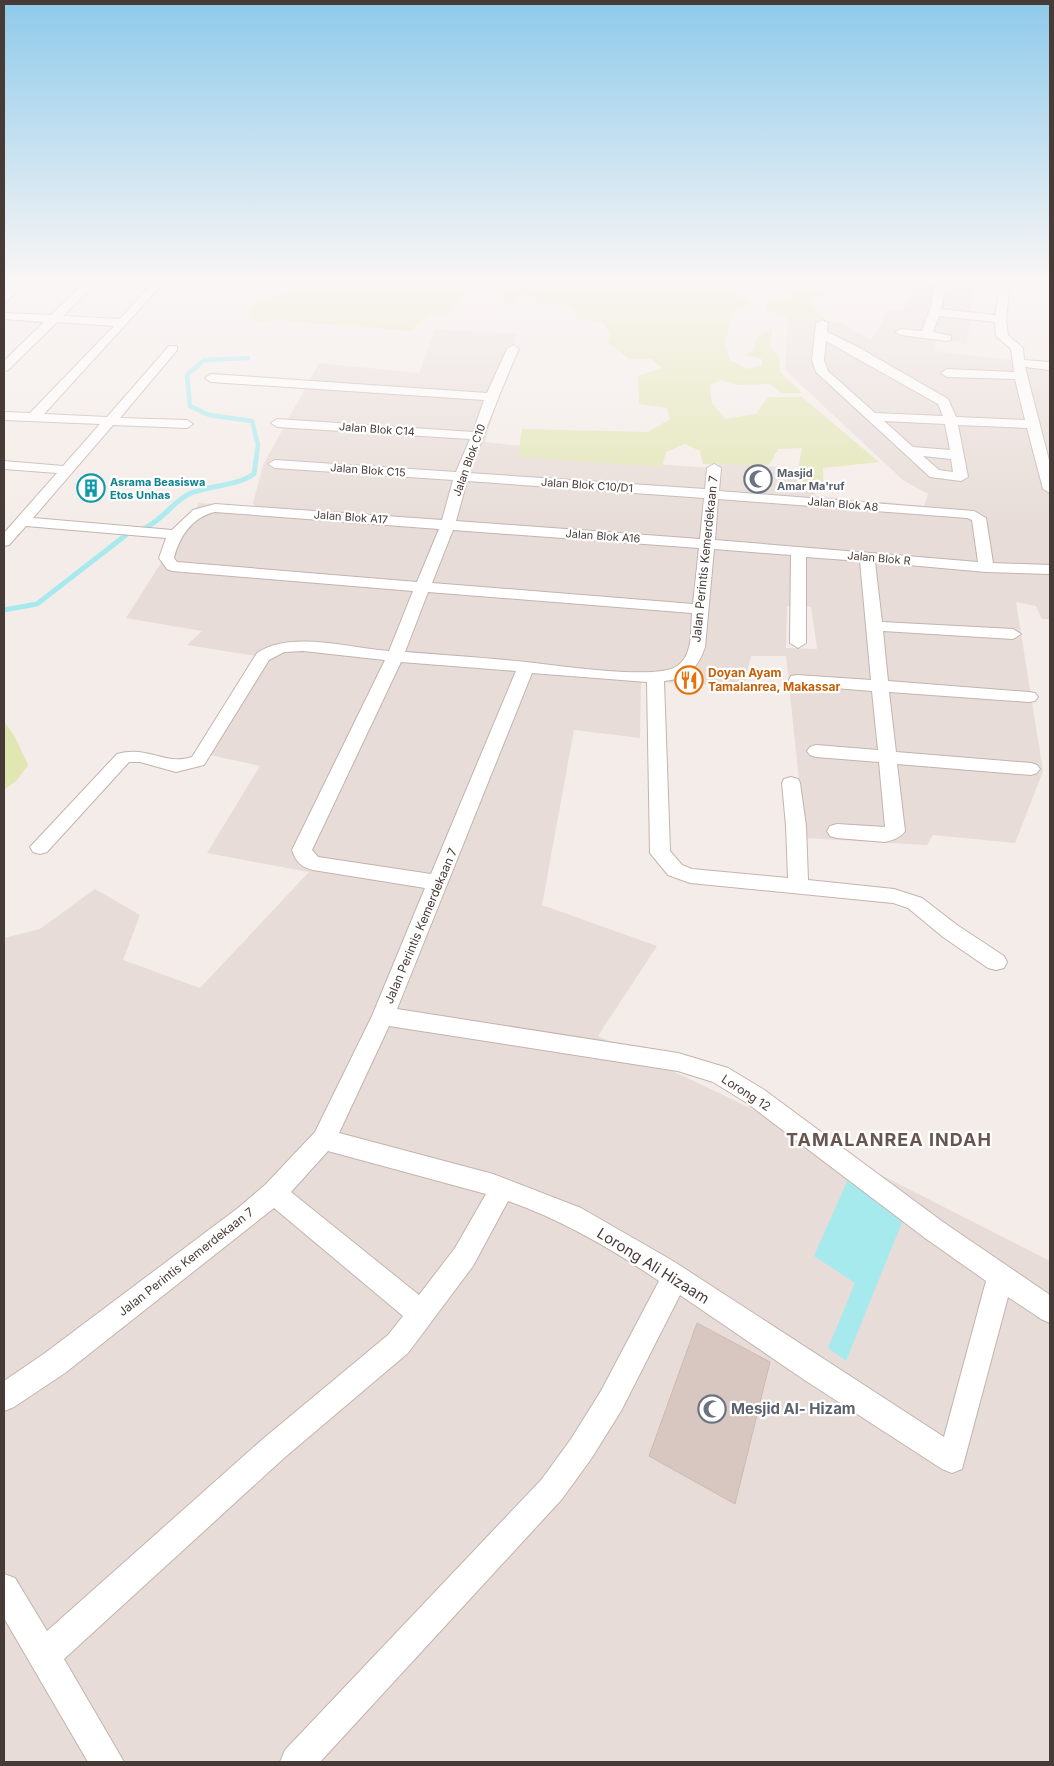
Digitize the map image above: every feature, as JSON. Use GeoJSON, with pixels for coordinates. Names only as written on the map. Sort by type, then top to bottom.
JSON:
{"type":"FeatureCollection","features":[{"type":"Feature","properties":{"kind":"street"},"geometry":{"type":"LineString","coordinates":[[33,418],[85,363]]}},
{"type":"Feature","properties":{"kind":"street"},"geometry":{"type":"LineString","coordinates":[[4,542],[160,363]]}},
{"type":"Feature","properties":{"kind":"street","name":"Jalan Blok C10"},"geometry":{"type":"LineString","coordinates":[[439,882],[313,863],[304,858],[302,850],[395,656],[448,524],[462,476],[491,396],[506,363]]}},
{"type":"Feature","properties":{"kind":"street"},"geometry":{"type":"LineString","coordinates":[[825,363],[822,372],[935,474],[959,477],[962,475],[951,421],[942,400],[878,363]]}},
{"type":"Feature","properties":{"kind":"street"},"geometry":{"type":"LineString","coordinates":[[1018,363],[1049,480]]}},
{"type":"Feature","properties":{"kind":"street"},"geometry":{"type":"LineString","coordinates":[[947,373],[1050,366]]}},
{"type":"Feature","properties":{"kind":"street"},"geometry":{"type":"LineString","coordinates":[[211,378],[491,396]]}},
{"type":"Feature","properties":{"kind":"street"},"geometry":{"type":"LineString","coordinates":[[851,397],[890,417]]}},
{"type":"Feature","properties":{"kind":"street"},"geometry":{"type":"LineString","coordinates":[[4,416],[187,424]]}},
{"type":"Feature","properties":{"kind":"street"},"geometry":{"type":"LineString","coordinates":[[871,417],[1033,424]]}},
{"type":"Feature","properties":{"kind":"street","name":"Jalan Blok C14"},"geometry":{"type":"LineString","coordinates":[[277,423],[478,436]]}},
{"type":"Feature","properties":{"kind":"street"},"geometry":{"type":"LineString","coordinates":[[910,451],[957,455]]}},
{"type":"Feature","properties":{"kind":"street","name":"Jalan Blok C15"},"geometry":{"type":"LineString","coordinates":[[275,464],[462,476]]}},
{"type":"Feature","properties":{"kind":"street"},"geometry":{"type":"LineString","coordinates":[[4,465],[66,470]]}},
{"type":"Feature","properties":{"kind":"street","name":"Jalan Perintis Kemerdekaan 7"},"geometry":{"type":"LineString","coordinates":[[4,1397],[63,1357],[247,1216],[274,1193],[323,1138],[383,1016],[526,667],[655,678],[679,673],[690,666],[697,647],[714,468]]}},
{"type":"Feature","properties":{"kind":"street","name":"Jalan Blok C10/D1"},"geometry":{"type":"LineString","coordinates":[[462,476],[713,494]]}},
{"type":"Feature","properties":{"kind":"street","name":"Jalan Blok A8"},"geometry":{"type":"LineString","coordinates":[[713,494],[973,515],[979,518],[986,567]]}},
{"type":"Feature","properties":{"kind":"street","name":"Jalan Blok A17"},"geometry":{"type":"LineString","coordinates":[[177,535],[191,518],[205,509],[448,524],[498,529]]}},
{"type":"Feature","properties":{"kind":"street"},"geometry":{"type":"LineString","coordinates":[[4,519],[177,535],[166,558],[172,566],[179,568],[701,609]]}},
{"type":"Feature","properties":{"kind":"street","name":"Jalan Blok A16"},"geometry":{"type":"LineString","coordinates":[[498,529],[708,544]]}},
{"type":"Feature","properties":{"kind":"street","name":"Jalan Blok R"},"geometry":{"type":"LineString","coordinates":[[708,544],[986,567],[1050,569]]}},
{"type":"Feature","properties":{"kind":"street"},"geometry":{"type":"LineString","coordinates":[[798,643],[799,551]]}},
{"type":"Feature","properties":{"kind":"street"},"geometry":{"type":"LineString","coordinates":[[836,831],[885,835],[895,831],[886,758],[867,557]]}},
{"type":"Feature","properties":{"kind":"street"},"geometry":{"type":"LineString","coordinates":[[873,626],[1014,634]]}},
{"type":"Feature","properties":{"kind":"street"},"geometry":{"type":"LineString","coordinates":[[40,847],[123,758],[135,756],[178,767],[187,766],[198,761],[263,657],[272,650],[303,646],[526,667]]}},
{"type":"Feature","properties":{"kind":"street"},"geometry":{"type":"LineString","coordinates":[[655,678],[660,853],[675,870],[690,876],[798,885],[894,896],[915,903],[950,931],[996,962]]}},
{"type":"Feature","properties":{"kind":"street"},"geometry":{"type":"LineString","coordinates":[[797,680],[1029,697]]}},
{"type":"Feature","properties":{"kind":"street"},"geometry":{"type":"LineString","coordinates":[[816,751],[1031,770]]}},
{"type":"Feature","properties":{"kind":"street"},"geometry":{"type":"LineString","coordinates":[[791,783],[796,826],[798,885]]}},
{"type":"Feature","properties":{"kind":"street","name":"Lorong 12"},"geometry":{"type":"LineString","coordinates":[[383,1016],[678,1062],[720,1075],[755,1096],[1000,1278],[1050,1310]]}},
{"type":"Feature","properties":{"kind":"street","name":"Lorong Ali Hizaam"},"geometry":{"type":"LineString","coordinates":[[323,1138],[502,1189],[548,1206],[594,1228],[675,1277],[838,1387],[952,1459],[1000,1278]]}},
{"type":"Feature","properties":{"kind":"street"},"geometry":{"type":"LineString","coordinates":[[44,1655],[274,1448],[398,1344],[464,1257],[502,1189]]}},
{"type":"Feature","properties":{"kind":"street"},"geometry":{"type":"LineString","coordinates":[[274,1193],[420,1313]]}},
{"type":"Feature","properties":{"kind":"street"},"geometry":{"type":"LineString","coordinates":[[298,1762],[489,1559],[552,1489],[581,1450],[612,1401],[675,1277]]}},
{"type":"Feature","properties":{"kind":"street"},"geometry":{"type":"LineString","coordinates":[[4,1589],[107,1762]]}},
{"type":"Feature","properties":{"kind":"shaded area"},"geometry":{"type":"Polygon","coordinates":[[[319,363],[419,373],[422,363],[508,363],[485,442],[542,448],[541,456],[713,468],[718,461],[805,470],[816,496],[924,506],[928,494],[903,480],[785,370],[785,363],[1037,363],[1050,365],[1050,619],[1042,619],[1036,606],[1016,602],[1043,771],[1015,843],[933,835],[927,845],[805,838],[786,656],[751,656],[744,687],[641,681],[640,738],[574,730],[542,905],[657,946],[598,1036],[736,1101],[1050,1261],[1050,1762],[4,1762],[4,938],[40,929],[95,889],[140,915],[123,960],[200,988],[309,872],[207,853],[260,766],[201,753],[256,656],[187,645],[202,631],[126,618],[199,503],[256,507],[253,503],[263,465],[319,363]],[[787,606],[786,648],[817,649],[811,607],[787,606]]]}},
{"type":"Feature","properties":{"kind":"green space"},"geometry":{"type":"Polygon","coordinates":[[[656,363],[737,363],[748,369],[762,363],[779,363],[780,372],[802,393],[781,393],[770,384],[738,385],[721,380],[710,385],[712,403],[725,419],[756,414],[768,397],[802,397],[879,462],[823,468],[823,485],[819,487],[795,486],[802,448],[778,449],[769,465],[703,464],[700,451],[685,444],[666,452],[662,467],[518,457],[522,429],[648,432],[670,419],[667,408],[639,404],[638,376],[662,368],[656,363]]]}},
{"type":"Feature","properties":{"kind":"green space"},"geometry":{"type":"Polygon","coordinates":[[[4,721],[15,737],[28,765],[17,780],[4,790],[4,721]]]}},
{"type":"Feature","properties":{"kind":"water"},"geometry":{"type":"Polygon","coordinates":[[[849,1177],[905,1215],[846,1361],[828,1348],[855,1283],[814,1256],[849,1177]]]}},
{"type":"Feature","properties":{"kind":"building","name":"Mesjid Al- Hizam"},"geometry":{"type":"Polygon","coordinates":[[[697,1323],[770,1362],[735,1504],[649,1456],[697,1323]]]}},
{"type":"Feature","properties":{"kind":"waterway"},"geometry":{"type":"LineString","coordinates":[[200,363],[187,375],[190,406],[209,415],[252,421],[258,445],[256,460]]}},
{"type":"Feature","properties":{"kind":"waterway"},"geometry":{"type":"LineString","coordinates":[[145,528],[179,500],[191,493],[240,481],[254,474],[256,459]]}},
{"type":"Feature","properties":{"kind":"waterway"},"geometry":{"type":"LineString","coordinates":[[4,610],[37,604],[126,535]]}},
{"type":"Feature","properties":{"kind":"place","name":"Masjid Amar Ma'ruf"},"geometry":{"type":"Point","coordinates":[758,479]}},
{"type":"Feature","properties":{"kind":"place","name":"Asrama Beasiswa Etos Unhas"},"geometry":{"type":"Point","coordinates":[91,488]}},
{"type":"Feature","properties":{"kind":"place","name":"Doyan Ayam Tamalanrea, Makassar"},"geometry":{"type":"Point","coordinates":[689,680]}},
{"type":"Feature","properties":{"kind":"place","name":"Mesjid Al- Hizam"},"geometry":{"type":"Point","coordinates":[712,1409]}},
{"type":"Feature","properties":{"kind":"district","name":"TAMALANREA INDAH"},"geometry":{"type":"Point","coordinates":[889,1140]}}]}
